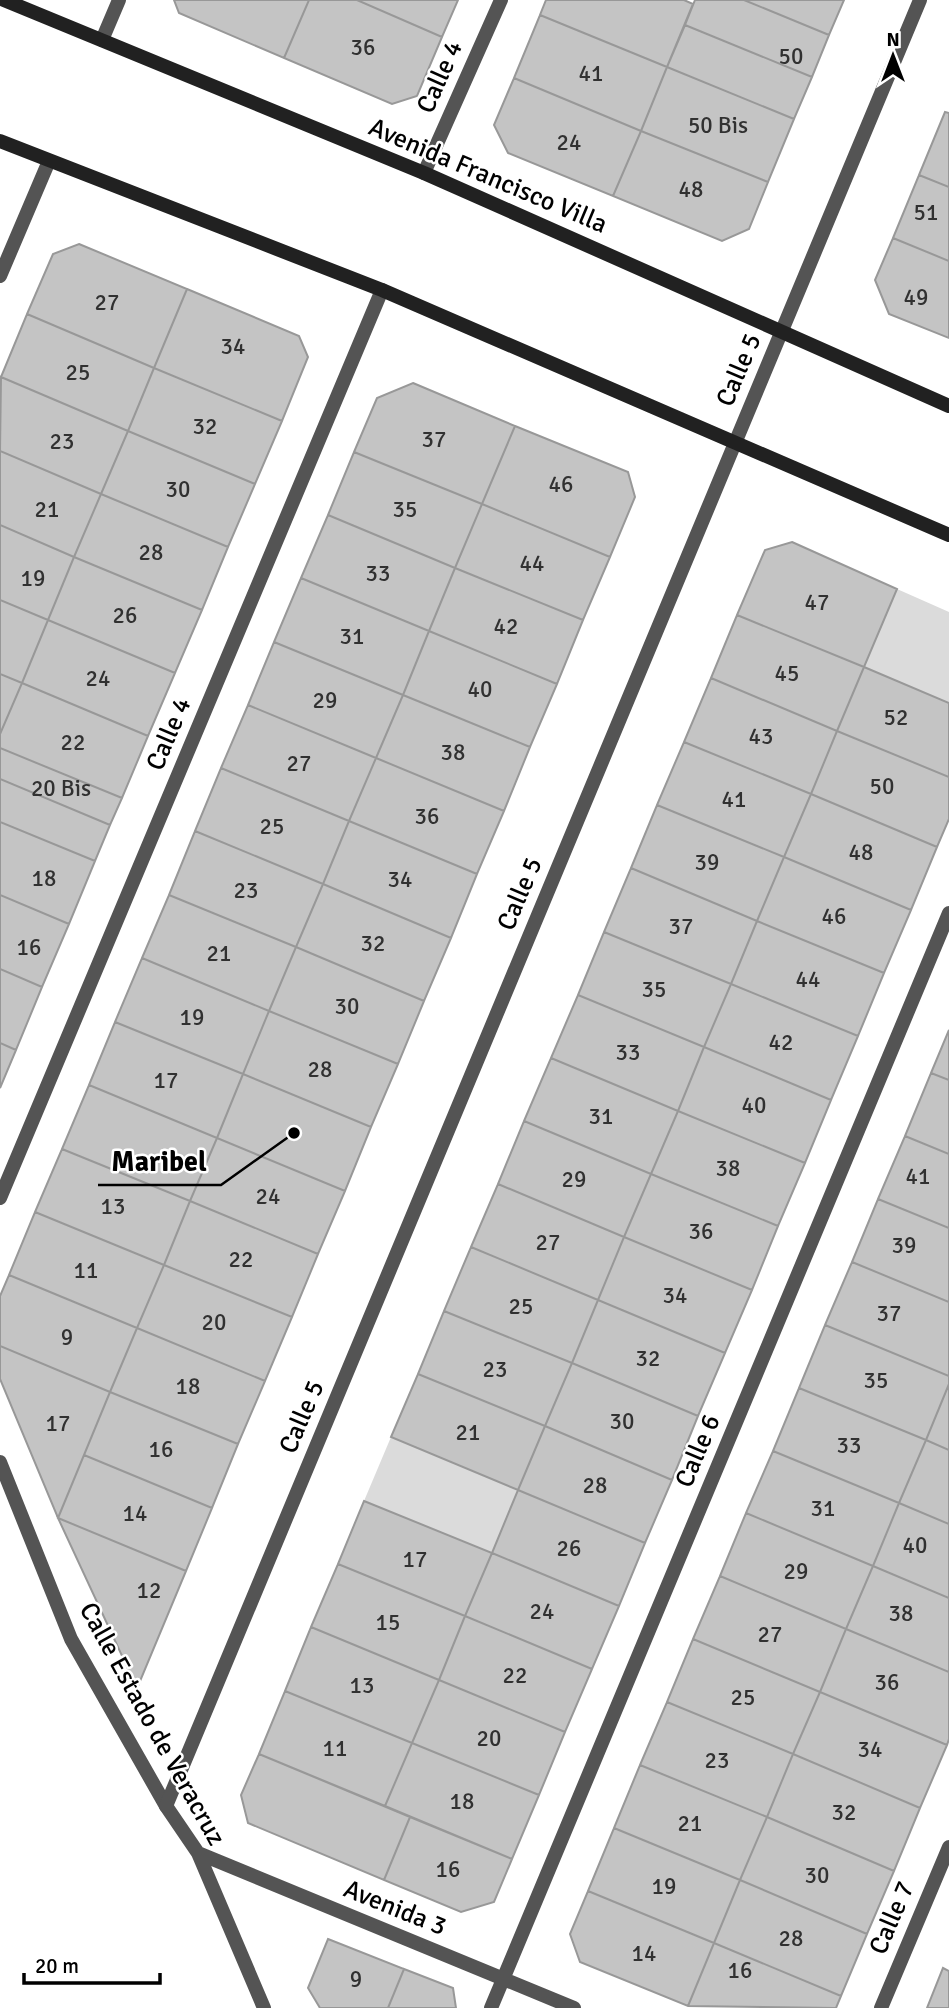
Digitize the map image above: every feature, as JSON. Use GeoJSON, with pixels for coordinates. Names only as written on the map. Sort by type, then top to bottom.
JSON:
{"type":"FeatureCollection","features":[{"type":"Feature","properties":{"kind":"main road","name":"Avenida Francisco Villa"},"geometry":{"type":"LineString","coordinates":[[4,0],[424,173],[949,406]]}},
{"type":"Feature","properties":{"kind":"main road"},"geometry":{"type":"LineString","coordinates":[[0,141],[382,290],[949,535]]}},
{"type":"Feature","properties":{"kind":"street"},"geometry":{"type":"LineString","coordinates":[[102,40],[119,0]]}},
{"type":"Feature","properties":{"kind":"street","name":"Calle 4"},"geometry":{"type":"LineString","coordinates":[[424,173],[502,0]]}},
{"type":"Feature","properties":{"kind":"street","name":"Calle 5"},"geometry":{"type":"LineString","coordinates":[[166,1806],[920,0]]}},
{"type":"Feature","properties":{"kind":"street"},"geometry":{"type":"LineString","coordinates":[[0,276],[49,161]]}},
{"type":"Feature","properties":{"kind":"street","name":"Calle 4"},"geometry":{"type":"LineString","coordinates":[[0,1198],[382,290]]}},
{"type":"Feature","properties":{"kind":"street","name":"Calle 6"},"geometry":{"type":"LineString","coordinates":[[491,2008],[949,913]]}},
{"type":"Feature","properties":{"kind":"street","name":"Calle Estado de Veracruz"},"geometry":{"type":"LineString","coordinates":[[0,1462],[71,1639],[166,1806],[198,1853],[264,2008]]}},
{"type":"Feature","properties":{"kind":"street","name":"Calle 7"},"geometry":{"type":"LineString","coordinates":[[881,2008],[949,1847]]}},
{"type":"Feature","properties":{"kind":"street","name":"Avenida 3"},"geometry":{"type":"LineString","coordinates":[[198,1853],[574,2008]]}},
{"type":"Feature","properties":{"kind":"shaded area"},"geometry":{"type":"Polygon","coordinates":[[[897,589],[949,612],[949,703],[864,667],[897,589]]]}},
{"type":"Feature","properties":{"kind":"shaded area"},"geometry":{"type":"Polygon","coordinates":[[[391,1437],[518,1490],[492,1553],[364,1501],[391,1437]]]}},
{"type":"Feature","properties":{"kind":"building"},"geometry":{"type":"Polygon","coordinates":[[[174,0],[309,0],[284,58],[179,13],[174,0]]]}},
{"type":"Feature","properties":{"kind":"building"},"geometry":{"type":"Polygon","coordinates":[[[309,0],[357,0],[442,37],[417,96],[392,104],[284,58],[309,0]]]}},
{"type":"Feature","properties":{"kind":"building"},"geometry":{"type":"Polygon","coordinates":[[[357,0],[458,0],[442,37],[357,0]]]}},
{"type":"Feature","properties":{"kind":"building"},"geometry":{"type":"Polygon","coordinates":[[[546,0],[684,0],[693,4],[667,67],[540,15],[546,0]]]}},
{"type":"Feature","properties":{"kind":"building"},"geometry":{"type":"Polygon","coordinates":[[[695,0],[744,0],[829,35],[812,77],[685,25],[695,0]]]}},
{"type":"Feature","properties":{"kind":"building"},"geometry":{"type":"Polygon","coordinates":[[[744,0],[844,0],[829,35],[744,0]]]}},
{"type":"Feature","properties":{"kind":"building"},"geometry":{"type":"Polygon","coordinates":[[[540,15],[667,67],[641,131],[514,78],[540,15]]]}},
{"type":"Feature","properties":{"kind":"building"},"geometry":{"type":"Polygon","coordinates":[[[685,25],[812,77],[794,119],[667,67],[685,25]]]}},
{"type":"Feature","properties":{"kind":"building"},"geometry":{"type":"Polygon","coordinates":[[[667,67],[794,119],[768,182],[641,131],[667,67]]]}},
{"type":"Feature","properties":{"kind":"building"},"geometry":{"type":"Polygon","coordinates":[[[514,78],[641,131],[613,196],[508,153],[494,125],[514,78]]]}},
{"type":"Feature","properties":{"kind":"building"},"geometry":{"type":"Polygon","coordinates":[[[945,112],[949,113],[949,187],[919,175],[945,112]]]}},
{"type":"Feature","properties":{"kind":"building"},"geometry":{"type":"Polygon","coordinates":[[[641,131],[768,182],[749,229],[722,241],[613,196],[641,131]]]}},
{"type":"Feature","properties":{"kind":"building"},"geometry":{"type":"Polygon","coordinates":[[[919,175],[949,187],[949,261],[893,238],[919,175]]]}},
{"type":"Feature","properties":{"kind":"building"},"geometry":{"type":"Polygon","coordinates":[[[893,238],[949,261],[949,338],[889,314],[875,280],[893,238]]]}},
{"type":"Feature","properties":{"kind":"building"},"geometry":{"type":"Polygon","coordinates":[[[79,244],[187,289],[154,368],[27,314],[53,254],[79,244]]]}},
{"type":"Feature","properties":{"kind":"building"},"geometry":{"type":"Polygon","coordinates":[[[187,289],[299,336],[308,357],[282,421],[154,368],[187,289]]]}},
{"type":"Feature","properties":{"kind":"building"},"geometry":{"type":"Polygon","coordinates":[[[27,314],[154,368],[128,431],[1,377],[27,314]]]}},
{"type":"Feature","properties":{"kind":"building"},"geometry":{"type":"Polygon","coordinates":[[[154,368],[282,421],[255,484],[128,431],[154,368]]]}},
{"type":"Feature","properties":{"kind":"building"},"geometry":{"type":"Polygon","coordinates":[[[1,377],[128,431],[101,494],[0,451],[1,377]]]}},
{"type":"Feature","properties":{"kind":"building"},"geometry":{"type":"Polygon","coordinates":[[[413,383],[515,426],[482,504],[354,452],[377,398],[413,383]]]}},
{"type":"Feature","properties":{"kind":"building"},"geometry":{"type":"Polygon","coordinates":[[[515,426],[628,472],[635,497],[610,557],[482,504],[515,426]]]}},
{"type":"Feature","properties":{"kind":"building"},"geometry":{"type":"Polygon","coordinates":[[[128,431],[255,484],[228,547],[101,494],[128,431]]]}},
{"type":"Feature","properties":{"kind":"building"},"geometry":{"type":"Polygon","coordinates":[[[0,451],[101,494],[74,557],[0,525],[0,451]]]}},
{"type":"Feature","properties":{"kind":"building"},"geometry":{"type":"Polygon","coordinates":[[[354,452],[482,504],[455,568],[328,515],[354,452]]]}},
{"type":"Feature","properties":{"kind":"building"},"geometry":{"type":"Polygon","coordinates":[[[101,494],[228,547],[202,610],[74,557],[101,494]]]}},
{"type":"Feature","properties":{"kind":"building"},"geometry":{"type":"Polygon","coordinates":[[[482,504],[610,557],[583,620],[455,568],[482,504]]]}},
{"type":"Feature","properties":{"kind":"building"},"geometry":{"type":"Polygon","coordinates":[[[328,515],[455,568],[429,631],[301,578],[328,515]]]}},
{"type":"Feature","properties":{"kind":"building"},"geometry":{"type":"Polygon","coordinates":[[[0,525],[74,557],[48,620],[0,600],[0,525]]]}},
{"type":"Feature","properties":{"kind":"building"},"geometry":{"type":"Polygon","coordinates":[[[792,542],[897,589],[864,667],[737,615],[765,550],[792,542]]]}},
{"type":"Feature","properties":{"kind":"building"},"geometry":{"type":"Polygon","coordinates":[[[74,557],[202,610],[175,673],[48,620],[74,557]]]}},
{"type":"Feature","properties":{"kind":"building"},"geometry":{"type":"Polygon","coordinates":[[[455,568],[583,620],[557,684],[429,631],[455,568]]]}},
{"type":"Feature","properties":{"kind":"building"},"geometry":{"type":"Polygon","coordinates":[[[301,578],[429,631],[403,695],[274,642],[301,578]]]}},
{"type":"Feature","properties":{"kind":"building"},"geometry":{"type":"Polygon","coordinates":[[[0,600],[48,620],[22,683],[0,674],[0,600]]]}},
{"type":"Feature","properties":{"kind":"building"},"geometry":{"type":"Polygon","coordinates":[[[737,615],[864,667],[837,731],[711,678],[737,615]]]}},
{"type":"Feature","properties":{"kind":"building"},"geometry":{"type":"Polygon","coordinates":[[[48,620],[175,673],[148,736],[22,683],[48,620]]]}},
{"type":"Feature","properties":{"kind":"building"},"geometry":{"type":"Polygon","coordinates":[[[429,631],[557,684],[530,747],[403,695],[429,631]]]}},
{"type":"Feature","properties":{"kind":"building"},"geometry":{"type":"Polygon","coordinates":[[[274,642],[403,695],[376,758],[248,705],[274,642]]]}},
{"type":"Feature","properties":{"kind":"building"},"geometry":{"type":"Polygon","coordinates":[[[864,667],[949,703],[949,777],[837,731],[864,667]]]}},
{"type":"Feature","properties":{"kind":"building"},"geometry":{"type":"Polygon","coordinates":[[[0,674],[22,683],[0,734],[0,674]]]}},
{"type":"Feature","properties":{"kind":"building"},"geometry":{"type":"Polygon","coordinates":[[[711,678],[837,731],[811,794],[684,742],[711,678]]]}},
{"type":"Feature","properties":{"kind":"building"},"geometry":{"type":"Polygon","coordinates":[[[22,683],[148,736],[122,798],[0,748],[0,734],[22,683]]]}},
{"type":"Feature","properties":{"kind":"building"},"geometry":{"type":"Polygon","coordinates":[[[403,695],[530,747],[504,811],[376,758],[403,695]]]}},
{"type":"Feature","properties":{"kind":"building"},"geometry":{"type":"Polygon","coordinates":[[[248,705],[376,758],[349,821],[221,768],[248,705]]]}},
{"type":"Feature","properties":{"kind":"building"},"geometry":{"type":"Polygon","coordinates":[[[837,731],[949,777],[949,819],[937,847],[811,794],[837,731]]]}},
{"type":"Feature","properties":{"kind":"building"},"geometry":{"type":"Polygon","coordinates":[[[684,742],[811,794],[784,857],[657,805],[684,742]]]}},
{"type":"Feature","properties":{"kind":"building"},"geometry":{"type":"Polygon","coordinates":[[[0,748],[122,798],[110,825],[0,779],[0,748]]]}},
{"type":"Feature","properties":{"kind":"building"},"geometry":{"type":"Polygon","coordinates":[[[376,758],[504,811],[477,874],[349,821],[376,758]]]}},
{"type":"Feature","properties":{"kind":"building"},"geometry":{"type":"Polygon","coordinates":[[[221,768],[349,821],[323,884],[195,831],[221,768]]]}},
{"type":"Feature","properties":{"kind":"building"},"geometry":{"type":"Polygon","coordinates":[[[0,779],[110,825],[95,861],[0,822],[0,779]]]}},
{"type":"Feature","properties":{"kind":"building"},"geometry":{"type":"Polygon","coordinates":[[[811,794],[937,847],[911,910],[784,857],[811,794]]]}},
{"type":"Feature","properties":{"kind":"building"},"geometry":{"type":"Polygon","coordinates":[[[657,805],[784,857],[757,921],[631,868],[657,805]]]}},
{"type":"Feature","properties":{"kind":"building"},"geometry":{"type":"Polygon","coordinates":[[[349,821],[477,874],[451,938],[323,884],[349,821]]]}},
{"type":"Feature","properties":{"kind":"building"},"geometry":{"type":"Polygon","coordinates":[[[0,822],[95,861],[69,924],[0,895],[0,822]]]}},
{"type":"Feature","properties":{"kind":"building"},"geometry":{"type":"Polygon","coordinates":[[[195,831],[323,884],[296,947],[169,895],[195,831]]]}},
{"type":"Feature","properties":{"kind":"building"},"geometry":{"type":"Polygon","coordinates":[[[784,857],[911,910],[884,973],[757,921],[784,857]]]}},
{"type":"Feature","properties":{"kind":"building"},"geometry":{"type":"Polygon","coordinates":[[[631,868],[757,921],[731,984],[604,932],[631,868]]]}},
{"type":"Feature","properties":{"kind":"building"},"geometry":{"type":"Polygon","coordinates":[[[323,884],[451,938],[424,1001],[296,947],[323,884]]]}},
{"type":"Feature","properties":{"kind":"building"},"geometry":{"type":"Polygon","coordinates":[[[0,895],[69,924],[42,987],[0,969],[0,895]]]}},
{"type":"Feature","properties":{"kind":"building"},"geometry":{"type":"Polygon","coordinates":[[[169,895],[296,947],[269,1011],[142,958],[169,895]]]}},
{"type":"Feature","properties":{"kind":"building"},"geometry":{"type":"Polygon","coordinates":[[[757,921],[884,973],[858,1036],[731,984],[757,921]]]}},
{"type":"Feature","properties":{"kind":"building"},"geometry":{"type":"Polygon","coordinates":[[[604,932],[731,984],[704,1047],[578,995],[604,932]]]}},
{"type":"Feature","properties":{"kind":"building"},"geometry":{"type":"Polygon","coordinates":[[[296,947],[424,1001],[398,1064],[269,1011],[296,947]]]}},
{"type":"Feature","properties":{"kind":"building"},"geometry":{"type":"Polygon","coordinates":[[[142,958],[269,1011],[243,1074],[115,1022],[142,958]]]}},
{"type":"Feature","properties":{"kind":"building"},"geometry":{"type":"Polygon","coordinates":[[[0,969],[42,987],[16,1050],[0,1043],[0,969]]]}},
{"type":"Feature","properties":{"kind":"building"},"geometry":{"type":"Polygon","coordinates":[[[731,984],[858,1036],[831,1100],[704,1047],[731,984]]]}},
{"type":"Feature","properties":{"kind":"building"},"geometry":{"type":"Polygon","coordinates":[[[578,995],[704,1047],[678,1111],[551,1058],[578,995]]]}},
{"type":"Feature","properties":{"kind":"building"},"geometry":{"type":"Polygon","coordinates":[[[269,1011],[398,1064],[371,1127],[243,1074],[269,1011]]]}},
{"type":"Feature","properties":{"kind":"building"},"geometry":{"type":"Polygon","coordinates":[[[115,1022],[243,1074],[217,1138],[89,1085],[115,1022]]]}},
{"type":"Feature","properties":{"kind":"building"},"geometry":{"type":"Polygon","coordinates":[[[949,1030],[949,1080],[931,1073],[949,1030]]]}},
{"type":"Feature","properties":{"kind":"building"},"geometry":{"type":"Polygon","coordinates":[[[0,1043],[16,1050],[0,1088],[0,1043]]]}},
{"type":"Feature","properties":{"kind":"building"},"geometry":{"type":"Polygon","coordinates":[[[704,1047],[831,1100],[805,1163],[678,1111],[704,1047]]]}},
{"type":"Feature","properties":{"kind":"building"},"geometry":{"type":"Polygon","coordinates":[[[551,1058],[678,1111],[651,1174],[524,1121],[551,1058]]]}},
{"type":"Feature","properties":{"kind":"building"},"geometry":{"type":"Polygon","coordinates":[[[931,1073],[949,1080],[949,1154],[905,1136],[931,1073]]]}},
{"type":"Feature","properties":{"kind":"building"},"geometry":{"type":"Polygon","coordinates":[[[243,1074],[371,1127],[345,1191],[217,1138],[243,1074]]]}},
{"type":"Feature","properties":{"kind":"building"},"geometry":{"type":"Polygon","coordinates":[[[89,1085],[217,1138],[190,1201],[62,1149],[89,1085]]]}},
{"type":"Feature","properties":{"kind":"building"},"geometry":{"type":"Polygon","coordinates":[[[678,1111],[805,1163],[778,1226],[651,1174],[678,1111]]]}},
{"type":"Feature","properties":{"kind":"building"},"geometry":{"type":"Polygon","coordinates":[[[524,1121],[651,1174],[624,1237],[498,1184],[524,1121]]]}},
{"type":"Feature","properties":{"kind":"building"},"geometry":{"type":"Polygon","coordinates":[[[905,1136],[949,1154],[949,1228],[878,1199],[905,1136]]]}},
{"type":"Feature","properties":{"kind":"building"},"geometry":{"type":"Polygon","coordinates":[[[217,1138],[345,1191],[318,1254],[190,1201],[217,1138]]]}},
{"type":"Feature","properties":{"kind":"building"},"geometry":{"type":"Polygon","coordinates":[[[62,1149],[190,1201],[164,1265],[35,1212],[62,1149]]]}},
{"type":"Feature","properties":{"kind":"building"},"geometry":{"type":"Polygon","coordinates":[[[651,1174],[778,1226],[752,1290],[624,1237],[651,1174]]]}},
{"type":"Feature","properties":{"kind":"building"},"geometry":{"type":"Polygon","coordinates":[[[498,1184],[624,1237],[598,1300],[471,1247],[498,1184]]]}},
{"type":"Feature","properties":{"kind":"building"},"geometry":{"type":"Polygon","coordinates":[[[878,1199],[949,1228],[949,1302],[852,1262],[878,1199]]]}},
{"type":"Feature","properties":{"kind":"building"},"geometry":{"type":"Polygon","coordinates":[[[190,1201],[318,1254],[292,1317],[164,1265],[190,1201]]]}},
{"type":"Feature","properties":{"kind":"building"},"geometry":{"type":"Polygon","coordinates":[[[35,1212],[164,1265],[137,1328],[9,1275],[35,1212]]]}},
{"type":"Feature","properties":{"kind":"building"},"geometry":{"type":"Polygon","coordinates":[[[624,1237],[752,1290],[725,1353],[598,1300],[624,1237]]]}},
{"type":"Feature","properties":{"kind":"building"},"geometry":{"type":"Polygon","coordinates":[[[471,1247],[598,1300],[572,1363],[444,1311],[471,1247]]]}},
{"type":"Feature","properties":{"kind":"building"},"geometry":{"type":"Polygon","coordinates":[[[852,1262],[949,1302],[949,1376],[825,1325],[852,1262]]]}},
{"type":"Feature","properties":{"kind":"building"},"geometry":{"type":"Polygon","coordinates":[[[164,1265],[292,1317],[265,1381],[137,1328],[164,1265]]]}},
{"type":"Feature","properties":{"kind":"building"},"geometry":{"type":"Polygon","coordinates":[[[9,1275],[137,1328],[110,1392],[0,1346],[0,1296],[9,1275]]]}},
{"type":"Feature","properties":{"kind":"building"},"geometry":{"type":"Polygon","coordinates":[[[598,1300],[725,1353],[698,1416],[572,1363],[598,1300]]]}},
{"type":"Feature","properties":{"kind":"building"},"geometry":{"type":"Polygon","coordinates":[[[444,1311],[572,1363],[545,1426],[418,1374],[444,1311]]]}},
{"type":"Feature","properties":{"kind":"building"},"geometry":{"type":"Polygon","coordinates":[[[825,1325],[949,1376],[949,1384],[926,1440],[799,1388],[825,1325]]]}},
{"type":"Feature","properties":{"kind":"building"},"geometry":{"type":"Polygon","coordinates":[[[137,1328],[265,1381],[238,1444],[110,1392],[137,1328]]]}},
{"type":"Feature","properties":{"kind":"building"},"geometry":{"type":"Polygon","coordinates":[[[0,1346],[110,1392],[58,1518],[0,1379],[0,1346]]]}},
{"type":"Feature","properties":{"kind":"building"},"geometry":{"type":"Polygon","coordinates":[[[572,1363],[698,1416],[672,1480],[545,1426],[572,1363]]]}},
{"type":"Feature","properties":{"kind":"building"},"geometry":{"type":"Polygon","coordinates":[[[418,1374],[545,1426],[518,1490],[391,1437],[418,1374]]]}},
{"type":"Feature","properties":{"kind":"building"},"geometry":{"type":"Polygon","coordinates":[[[949,1384],[949,1450],[926,1440],[949,1384]]]}},
{"type":"Feature","properties":{"kind":"building"},"geometry":{"type":"Polygon","coordinates":[[[799,1388],[926,1440],[899,1503],[773,1451],[799,1388]]]}},
{"type":"Feature","properties":{"kind":"building"},"geometry":{"type":"Polygon","coordinates":[[[110,1392],[238,1444],[212,1508],[84,1455],[110,1392]]]}},
{"type":"Feature","properties":{"kind":"building"},"geometry":{"type":"Polygon","coordinates":[[[545,1426],[672,1480],[645,1543],[518,1490],[545,1426]]]}},
{"type":"Feature","properties":{"kind":"building"},"geometry":{"type":"Polygon","coordinates":[[[926,1440],[949,1450],[949,1524],[899,1503],[926,1440]]]}},
{"type":"Feature","properties":{"kind":"building"},"geometry":{"type":"Polygon","coordinates":[[[773,1451],[899,1503],[873,1566],[746,1513],[773,1451]]]}},
{"type":"Feature","properties":{"kind":"building"},"geometry":{"type":"Polygon","coordinates":[[[84,1455],[212,1508],[186,1571],[58,1518],[84,1455]]]}},
{"type":"Feature","properties":{"kind":"building"},"geometry":{"type":"Polygon","coordinates":[[[518,1490],[645,1543],[619,1606],[492,1553],[518,1490]]]}},
{"type":"Feature","properties":{"kind":"building"},"geometry":{"type":"Polygon","coordinates":[[[364,1501],[492,1553],[465,1616],[338,1564],[364,1501]]]}},
{"type":"Feature","properties":{"kind":"building"},"geometry":{"type":"Polygon","coordinates":[[[899,1503],[949,1524],[949,1598],[873,1566],[899,1503]]]}},
{"type":"Feature","properties":{"kind":"building"},"geometry":{"type":"Polygon","coordinates":[[[746,1513],[873,1566],[846,1629],[720,1576],[746,1513]]]}},
{"type":"Feature","properties":{"kind":"building"},"geometry":{"type":"Polygon","coordinates":[[[58,1518],[186,1571],[138,1686],[136,1686],[58,1518]]]}},
{"type":"Feature","properties":{"kind":"building"},"geometry":{"type":"Polygon","coordinates":[[[492,1553],[619,1606],[592,1669],[465,1616],[492,1553]]]}},
{"type":"Feature","properties":{"kind":"building"},"geometry":{"type":"Polygon","coordinates":[[[338,1564],[465,1616],[439,1680],[311,1627],[338,1564]]]}},
{"type":"Feature","properties":{"kind":"building"},"geometry":{"type":"Polygon","coordinates":[[[873,1566],[949,1598],[949,1672],[846,1629],[873,1566]]]}},
{"type":"Feature","properties":{"kind":"building"},"geometry":{"type":"Polygon","coordinates":[[[720,1576],[846,1629],[820,1692],[693,1639],[720,1576]]]}},
{"type":"Feature","properties":{"kind":"building"},"geometry":{"type":"Polygon","coordinates":[[[465,1616],[592,1669],[565,1732],[439,1680],[465,1616]]]}},
{"type":"Feature","properties":{"kind":"building"},"geometry":{"type":"Polygon","coordinates":[[[311,1627],[439,1680],[412,1743],[285,1691],[311,1627]]]}},
{"type":"Feature","properties":{"kind":"building"},"geometry":{"type":"Polygon","coordinates":[[[846,1629],[949,1672],[947,1745],[820,1692],[846,1629]]]}},
{"type":"Feature","properties":{"kind":"building"},"geometry":{"type":"Polygon","coordinates":[[[693,1639],[820,1692],[793,1754],[667,1702],[693,1639]]]}},
{"type":"Feature","properties":{"kind":"building"},"geometry":{"type":"Polygon","coordinates":[[[439,1680],[565,1732],[539,1795],[412,1743],[439,1680]]]}},
{"type":"Feature","properties":{"kind":"building"},"geometry":{"type":"Polygon","coordinates":[[[285,1691],[412,1743],[385,1806],[259,1754],[285,1691]]]}},
{"type":"Feature","properties":{"kind":"building"},"geometry":{"type":"Polygon","coordinates":[[[820,1692],[947,1745],[920,1808],[793,1754],[820,1692]]]}},
{"type":"Feature","properties":{"kind":"building"},"geometry":{"type":"Polygon","coordinates":[[[667,1702],[793,1754],[767,1817],[640,1765],[667,1702]]]}},
{"type":"Feature","properties":{"kind":"building"},"geometry":{"type":"Polygon","coordinates":[[[412,1743],[539,1795],[512,1859],[385,1806],[412,1743]]]}},
{"type":"Feature","properties":{"kind":"building"},"geometry":{"type":"Polygon","coordinates":[[[259,1754],[410,1817],[384,1880],[248,1823],[241,1795],[259,1754]]]}},
{"type":"Feature","properties":{"kind":"building"},"geometry":{"type":"Polygon","coordinates":[[[793,1754],[920,1808],[894,1871],[767,1817],[793,1754]]]}},
{"type":"Feature","properties":{"kind":"building"},"geometry":{"type":"Polygon","coordinates":[[[640,1765],[767,1817],[740,1880],[614,1828],[640,1765]]]}},
{"type":"Feature","properties":{"kind":"building"},"geometry":{"type":"Polygon","coordinates":[[[410,1817],[512,1859],[494,1902],[461,1912],[384,1880],[410,1817]]]}},
{"type":"Feature","properties":{"kind":"building"},"geometry":{"type":"Polygon","coordinates":[[[767,1817],[894,1871],[867,1934],[740,1880],[767,1817]]]}},
{"type":"Feature","properties":{"kind":"building"},"geometry":{"type":"Polygon","coordinates":[[[614,1828],[740,1880],[714,1943],[588,1891],[614,1828]]]}},
{"type":"Feature","properties":{"kind":"building"},"geometry":{"type":"Polygon","coordinates":[[[740,1880],[867,1934],[841,1996],[714,1943],[740,1880]]]}},
{"type":"Feature","properties":{"kind":"building"},"geometry":{"type":"Polygon","coordinates":[[[588,1891],[714,1943],[688,2006],[580,1962],[570,1934],[588,1891]]]}},
{"type":"Feature","properties":{"kind":"building"},"geometry":{"type":"Polygon","coordinates":[[[328,1939],[404,1969],[388,2008],[320,2008],[308,1988],[328,1939]]]}},
{"type":"Feature","properties":{"kind":"building"},"geometry":{"type":"Polygon","coordinates":[[[714,1943],[841,1996],[836,2008],[688,2006],[714,1943]]]}},
{"type":"Feature","properties":{"kind":"building"},"geometry":{"type":"Polygon","coordinates":[[[943,1968],[949,1971],[949,2008],[927,2008],[943,1968]]]}},
{"type":"Feature","properties":{"kind":"building"},"geometry":{"type":"Polygon","coordinates":[[[404,1969],[453,1988],[456,2008],[388,2008],[404,1969]]]}},
{"type":"Feature","properties":{"kind":"place","name":"Maribel"},"geometry":{"type":"Point","coordinates":[294,1133]}}]}
